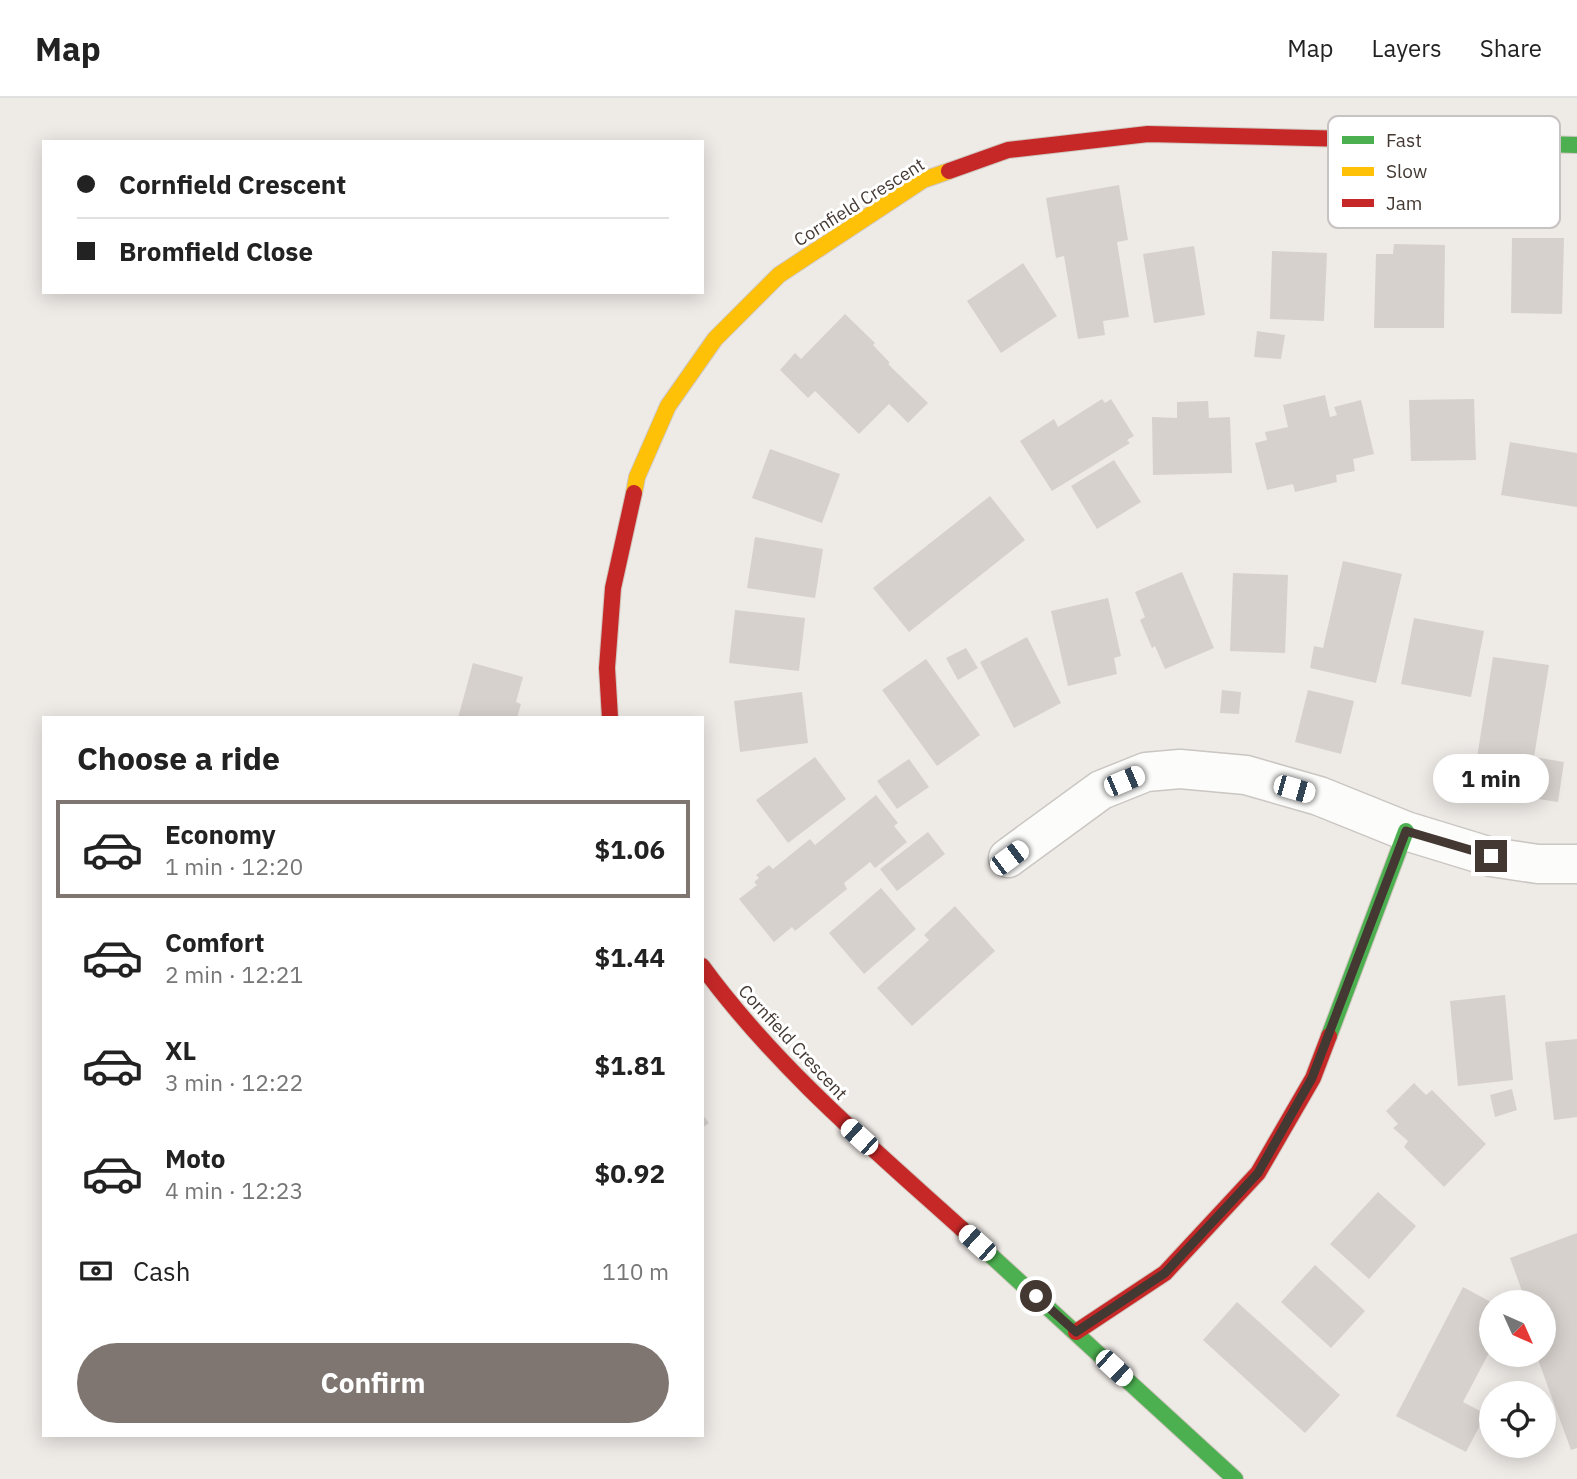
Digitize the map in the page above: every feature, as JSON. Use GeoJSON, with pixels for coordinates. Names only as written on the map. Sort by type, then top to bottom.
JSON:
{"type":"FeatureCollection","features":[{"type":"Feature","properties":{"kind":"street","name":"Cornfield Crescent"},"geometry":{"type":"LineString","coordinates":[[610,716],[607,668],[613,588],[637,477],[668,406],[715,339],[779,275],[923,180],[1008,150],[1148,134],[1328,139]]}},
{"type":"Feature","properties":{"kind":"street"},"geometry":{"type":"LineString","coordinates":[[1009,858],[1101,790],[1146,772],[1181,769],[1245,775],[1319,796],[1406,831],[1491,856],[1538,864],[1577,864]]}},
{"type":"Feature","properties":{"kind":"street"},"geometry":{"type":"LineString","coordinates":[[1076,1332],[1165,1273],[1258,1173],[1312,1078],[1406,831]]}},
{"type":"Feature","properties":{"kind":"street","name":"Cornfield Crescent"},"geometry":{"type":"LineString","coordinates":[[704,969],[729,1003],[820,1101],[1235,1479]]}},
{"type":"Feature","properties":{"kind":"building"},"geometry":{"type":"Polygon","coordinates":[[[1119,185],[1128,240],[1117,242],[1129,317],[1103,321],[1105,335],[1078,339],[1064,256],[1056,258],[1046,198],[1119,185]]]}},
{"type":"Feature","properties":{"kind":"building"},"geometry":{"type":"Polygon","coordinates":[[[1512,238],[1564,238],[1562,314],[1511,313],[1512,238]]]}},
{"type":"Feature","properties":{"kind":"building"},"geometry":{"type":"Polygon","coordinates":[[[1394,244],[1445,245],[1444,328],[1374,328],[1376,254],[1393,254],[1394,244]]]}},
{"type":"Feature","properties":{"kind":"building"},"geometry":{"type":"Polygon","coordinates":[[[1194,246],[1205,315],[1154,323],[1143,254],[1194,246]]]}},
{"type":"Feature","properties":{"kind":"building"},"geometry":{"type":"Polygon","coordinates":[[[1272,251],[1327,253],[1324,321],[1270,319],[1272,251]]]}},
{"type":"Feature","properties":{"kind":"building"},"geometry":{"type":"Polygon","coordinates":[[[1023,263],[1057,316],[1001,353],[967,301],[1023,263]]]}},
{"type":"Feature","properties":{"kind":"building"},"geometry":{"type":"Polygon","coordinates":[[[845,314],[875,343],[873,345],[890,363],[888,364],[928,403],[908,423],[889,404],[859,434],[815,391],[808,398],[780,370],[795,353],[801,359],[845,314]]]}},
{"type":"Feature","properties":{"kind":"building"},"geometry":{"type":"Polygon","coordinates":[[[1257,331],[1285,335],[1281,359],[1254,357],[1257,331]]]}},
{"type":"Feature","properties":{"kind":"building"},"geometry":{"type":"Polygon","coordinates":[[[1325,395],[1330,417],[1337,415],[1334,407],[1361,400],[1374,454],[1353,459],[1355,471],[1336,475],[1337,482],[1295,492],[1293,484],[1267,490],[1255,443],[1267,440],[1265,432],[1288,427],[1283,405],[1325,395]]]}},
{"type":"Feature","properties":{"kind":"building"},"geometry":{"type":"Polygon","coordinates":[[[1102,399],[1105,403],[1111,399],[1134,436],[1127,440],[1130,443],[1052,491],[1020,441],[1054,419],[1058,427],[1102,399]]]}},
{"type":"Feature","properties":{"kind":"building"},"geometry":{"type":"Polygon","coordinates":[[[1474,399],[1476,460],[1411,461],[1409,400],[1474,399]]]}},
{"type":"Feature","properties":{"kind":"building"},"geometry":{"type":"Polygon","coordinates":[[[1208,401],[1209,418],[1230,417],[1232,473],[1153,475],[1152,417],[1177,418],[1177,402],[1208,401]]]}},
{"type":"Feature","properties":{"kind":"building"},"geometry":{"type":"Polygon","coordinates":[[[1510,442],[1577,453],[1577,507],[1501,495],[1510,442]]]}},
{"type":"Feature","properties":{"kind":"building"},"geometry":{"type":"Polygon","coordinates":[[[770,449],[840,474],[822,523],[752,498],[770,449]]]}},
{"type":"Feature","properties":{"kind":"building"},"geometry":{"type":"Polygon","coordinates":[[[1114,460],[1141,502],[1097,529],[1071,486],[1114,460]]]}},
{"type":"Feature","properties":{"kind":"building"},"geometry":{"type":"Polygon","coordinates":[[[990,496],[1025,540],[909,632],[873,588],[990,496]]]}},
{"type":"Feature","properties":{"kind":"building"},"geometry":{"type":"Polygon","coordinates":[[[755,537],[823,549],[815,598],[747,588],[755,537]]]}},
{"type":"Feature","properties":{"kind":"building"},"geometry":{"type":"Polygon","coordinates":[[[1343,561],[1402,574],[1376,683],[1310,668],[1314,646],[1323,648],[1343,561]]]}},
{"type":"Feature","properties":{"kind":"building"},"geometry":{"type":"Polygon","coordinates":[[[1182,572],[1214,648],[1165,669],[1140,620],[1145,617],[1135,592],[1182,572]]]}},
{"type":"Feature","properties":{"kind":"building"},"geometry":{"type":"Polygon","coordinates":[[[1233,573],[1288,575],[1285,653],[1230,651],[1233,573]]]}},
{"type":"Feature","properties":{"kind":"building"},"geometry":{"type":"Polygon","coordinates":[[[1108,598],[1121,656],[1114,658],[1117,674],[1068,686],[1051,611],[1108,598]]]}},
{"type":"Feature","properties":{"kind":"building"},"geometry":{"type":"Polygon","coordinates":[[[735,610],[805,618],[799,671],[729,663],[735,610]]]}},
{"type":"Feature","properties":{"kind":"building"},"geometry":{"type":"Polygon","coordinates":[[[1414,618],[1484,631],[1471,697],[1401,684],[1414,618]]]}},
{"type":"Feature","properties":{"kind":"building"},"geometry":{"type":"Polygon","coordinates":[[[1027,637],[1061,703],[1014,728],[980,662],[1027,637]]]}},
{"type":"Feature","properties":{"kind":"building"},"geometry":{"type":"Polygon","coordinates":[[[966,648],[978,668],[958,680],[946,658],[966,648]]]}},
{"type":"Feature","properties":{"kind":"building"},"geometry":{"type":"Polygon","coordinates":[[[1493,657],[1549,665],[1534,757],[1564,762],[1558,802],[1472,789],[1493,657]]]}},
{"type":"Feature","properties":{"kind":"building"},"geometry":{"type":"Polygon","coordinates":[[[926,659],[980,735],[937,766],[882,690],[926,659]]]}},
{"type":"Feature","properties":{"kind":"building"},"geometry":{"type":"Polygon","coordinates":[[[473,663],[523,677],[516,702],[521,704],[518,716],[459,716],[473,663]]]}},
{"type":"Feature","properties":{"kind":"building"},"geometry":{"type":"Polygon","coordinates":[[[1222,690],[1241,692],[1239,714],[1220,713],[1222,690]]]}},
{"type":"Feature","properties":{"kind":"building"},"geometry":{"type":"Polygon","coordinates":[[[1308,690],[1354,701],[1341,754],[1295,742],[1308,690]]]}},
{"type":"Feature","properties":{"kind":"building"},"geometry":{"type":"Polygon","coordinates":[[[802,692],[808,743],[740,752],[734,701],[802,692]]]}},
{"type":"Feature","properties":{"kind":"building"},"geometry":{"type":"Polygon","coordinates":[[[815,757],[846,799],[788,843],[756,800],[815,757]]]}},
{"type":"Feature","properties":{"kind":"building"},"geometry":{"type":"Polygon","coordinates":[[[909,759],[929,787],[897,809],[877,781],[909,759]]]}},
{"type":"Feature","properties":{"kind":"building"},"geometry":{"type":"Polygon","coordinates":[[[876,795],[898,823],[894,826],[907,842],[875,868],[870,862],[844,883],[847,889],[795,931],[792,927],[774,942],[739,899],[757,885],[754,882],[759,878],[756,875],[769,865],[773,869],[810,839],[815,845],[876,795]]]}},
{"type":"Feature","properties":{"kind":"building"},"geometry":{"type":"Polygon","coordinates":[[[928,832],[945,854],[897,891],[880,869],[928,832]]]}},
{"type":"Feature","properties":{"kind":"building"},"geometry":{"type":"Polygon","coordinates":[[[881,888],[916,929],[864,974],[829,933],[881,888]]]}},
{"type":"Feature","properties":{"kind":"building"},"geometry":{"type":"Polygon","coordinates":[[[955,906],[995,951],[912,1026],[877,988],[929,940],[924,935],[955,906]]]}},
{"type":"Feature","properties":{"kind":"building"},"geometry":{"type":"Polygon","coordinates":[[[1505,995],[1513,1080],[1458,1086],[1450,1001],[1505,995]]]}},
{"type":"Feature","properties":{"kind":"building"},"geometry":{"type":"Polygon","coordinates":[[[1577,1039],[1577,1117],[1554,1120],[1545,1042],[1577,1039]]]}},
{"type":"Feature","properties":{"kind":"building"},"geometry":{"type":"Polygon","coordinates":[[[1414,1083],[1426,1095],[1432,1090],[1486,1144],[1444,1187],[1404,1147],[1408,1141],[1393,1128],[1398,1124],[1386,1111],[1414,1083]]]}},
{"type":"Feature","properties":{"kind":"building"},"geometry":{"type":"Polygon","coordinates":[[[1512,1089],[1517,1110],[1495,1117],[1490,1095],[1512,1089]]]}},
{"type":"Feature","properties":{"kind":"building"},"geometry":{"type":"Polygon","coordinates":[[[1378,1192],[1416,1226],[1369,1279],[1330,1244],[1378,1192]]]}},
{"type":"Feature","properties":{"kind":"building"},"geometry":{"type":"Polygon","coordinates":[[[1577,1233],[1577,1448],[1571,1450],[1556,1409],[1556,1381],[1546,1381],[1541,1367],[1556,1367],[1556,1290],[1522,1290],[1510,1258],[1577,1233]]]}},
{"type":"Feature","properties":{"kind":"building"},"geometry":{"type":"Polygon","coordinates":[[[1315,1265],[1365,1311],[1331,1348],[1281,1302],[1315,1265]]]}},
{"type":"Feature","properties":{"kind":"building"},"geometry":{"type":"Polygon","coordinates":[[[1463,1287],[1479,1296],[1479,1367],[1481,1367],[1463,1402],[1479,1410],[1479,1427],[1466,1452],[1396,1416],[1463,1287]]]}},
{"type":"Feature","properties":{"kind":"building"},"geometry":{"type":"Polygon","coordinates":[[[1237,1302],[1340,1395],[1305,1433],[1203,1340],[1237,1302]]]}},
{"type":"Feature","properties":{"kind":"traffic: fast"},"geometry":{"type":"LineString","coordinates":[[1560,145],[1577,145]]}},
{"type":"Feature","properties":{"kind":"traffic: fast"},"geometry":{"type":"LineString","coordinates":[[1329,1036],[1406,831]]}},
{"type":"Feature","properties":{"kind":"traffic: fast"},"geometry":{"type":"LineString","coordinates":[[962,1229],[1235,1479]]}},
{"type":"Feature","properties":{"kind":"traffic: slow"},"geometry":{"type":"LineString","coordinates":[[634,493],[637,477],[668,406],[715,339],[779,275],[923,180],[949,171]]}},
{"type":"Feature","properties":{"kind":"traffic: jam"},"geometry":{"type":"LineString","coordinates":[[949,171],[1008,150],[1148,134],[1328,138]]}},
{"type":"Feature","properties":{"kind":"traffic: jam"},"geometry":{"type":"LineString","coordinates":[[610,716],[607,668],[613,588],[634,493]]}},
{"type":"Feature","properties":{"kind":"traffic: jam"},"geometry":{"type":"LineString","coordinates":[[704,969],[730,1003],[792,1072],[962,1229]]}},
{"type":"Feature","properties":{"kind":"traffic: jam"},"geometry":{"type":"LineString","coordinates":[[1076,1332],[1165,1273],[1258,1173],[1313,1078],[1329,1036]]}},
{"type":"Feature","properties":{"kind":"route"},"geometry":{"type":"LineString","coordinates":[[1036,1296],[1076,1332],[1165,1273],[1258,1173],[1312,1078],[1406,831],[1491,856]]}}]}
